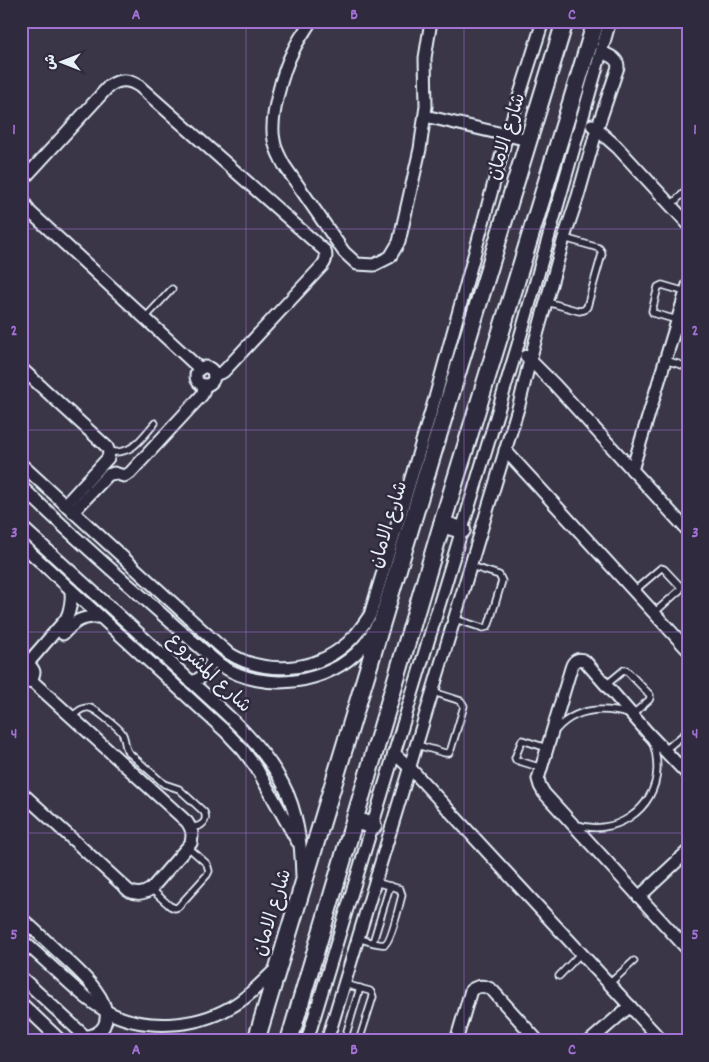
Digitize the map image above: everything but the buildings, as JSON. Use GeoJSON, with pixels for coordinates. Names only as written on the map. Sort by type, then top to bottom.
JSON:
{"type":"FeatureCollection","features":[{"type":"Feature","properties":{"kind":"street"},"geometry":{"type":"LineString","coordinates":[[311,21],[295,46],[286,65],[274,112],[273,140],[277,153],[284,165],[344,252],[357,264],[374,265],[390,257],[399,242],[420,149],[424,116],[425,58],[431,21]]}},
{"type":"Feature","properties":{"kind":"street"},"geometry":{"type":"LineString","coordinates":[[21,464],[228,652],[249,662],[272,668],[295,667],[311,663],[339,650],[357,634],[370,615],[435,398],[507,135],[543,21]]}},
{"type":"Feature","properties":{"kind":"street","name":"شارع الامان"},"geometry":{"type":"LineString","coordinates":[[256,1041],[565,21]]}},
{"type":"Feature","properties":{"kind":"street"},"geometry":{"type":"LineString","coordinates":[[307,1041],[517,348],[583,118],[586,81],[596,21]]}},
{"type":"Feature","properties":{"kind":"street"},"geometry":{"type":"LineString","coordinates":[[289,1041],[442,524],[586,81],[602,52],[610,21]]}},
{"type":"Feature","properties":{"kind":"street"},"geometry":{"type":"LineString","coordinates":[[327,1041],[455,620],[519,405],[564,238],[618,65],[615,59],[602,52]]}},
{"type":"Feature","properties":{"kind":"street"},"geometry":{"type":"LineString","coordinates":[[21,182],[109,86],[124,80],[139,86],[325,251],[327,256],[326,262],[226,369],[214,375]]}},
{"type":"Feature","properties":{"kind":"street"},"geometry":{"type":"LineString","coordinates":[[424,116],[528,140]]}},
{"type":"Feature","properties":{"kind":"street"},"geometry":{"type":"LineString","coordinates":[[583,118],[617,147],[688,224]]}},
{"type":"Feature","properties":{"kind":"street"},"geometry":{"type":"LineString","coordinates":[[21,193],[25,208],[200,369]]}},
{"type":"Feature","properties":{"kind":"street"},"geometry":{"type":"LineString","coordinates":[[632,470],[687,288]]}},
{"type":"Feature","properties":{"kind":"street"},"geometry":{"type":"LineString","coordinates":[[517,348],[554,385],[688,531]]}},
{"type":"Feature","properties":{"kind":"street"},"geometry":{"type":"LineString","coordinates":[[203,367],[210,369],[214,375],[212,383],[208,385],[200,384],[196,377],[203,367]]}},
{"type":"Feature","properties":{"kind":"street"},"geometry":{"type":"LineString","coordinates":[[21,368],[103,443],[109,452],[108,458],[69,508]]}},
{"type":"Feature","properties":{"kind":"street"},"geometry":{"type":"LineString","coordinates":[[69,508],[108,476],[114,473],[124,476],[130,473],[202,395],[204,385]]}},
{"type":"Feature","properties":{"kind":"street"},"geometry":{"type":"LineString","coordinates":[[505,450],[688,650]]}},
{"type":"Feature","properties":{"kind":"street","name":"شارع المشروع"},"geometry":{"type":"LineString","coordinates":[[21,486],[212,659],[235,673],[261,680],[290,681],[322,674],[333,669],[362,647],[384,617]]}},
{"type":"Feature","properties":{"kind":"street"},"geometry":{"type":"LineString","coordinates":[[442,524],[462,530]]}},
{"type":"Feature","properties":{"kind":"street","name":"شارع المشروع"},"geometry":{"type":"LineString","coordinates":[[21,526],[144,638],[261,749],[284,785],[298,825],[301,847],[302,887]]}},
{"type":"Feature","properties":{"kind":"street"},"geometry":{"type":"LineString","coordinates":[[94,554],[104,540]]}},
{"type":"Feature","properties":{"kind":"street"},"geometry":{"type":"LineString","coordinates":[[21,544],[226,732],[257,769],[301,847]]}},
{"type":"Feature","properties":{"kind":"street"},"geometry":{"type":"LineString","coordinates":[[27,672],[66,619],[72,600],[71,590]]}},
{"type":"Feature","properties":{"kind":"street"},"geometry":{"type":"LineString","coordinates":[[27,672],[72,624],[80,619],[100,617]]}},
{"type":"Feature","properties":{"kind":"street"},"geometry":{"type":"LineString","coordinates":[[135,648],[144,638]]}},
{"type":"Feature","properties":{"kind":"street"},"geometry":{"type":"LineString","coordinates":[[191,682],[204,674],[212,659]]}},
{"type":"Feature","properties":{"kind":"street"},"geometry":{"type":"LineString","coordinates":[[688,774],[648,733],[585,660],[574,661],[538,779],[540,786],[544,793],[688,950]]}},
{"type":"Feature","properties":{"kind":"street"},"geometry":{"type":"LineString","coordinates":[[21,792],[134,894],[140,894],[151,889],[188,847],[193,837],[190,826],[72,717],[27,672]]}},
{"type":"Feature","properties":{"kind":"street"},"geometry":{"type":"LineString","coordinates":[[394,753],[662,1041]]}},
{"type":"Feature","properties":{"kind":"street"},"geometry":{"type":"LineString","coordinates":[[355,820],[373,826]]}},
{"type":"Feature","properties":{"kind":"street"},"geometry":{"type":"LineString","coordinates":[[639,897],[688,851]]}},
{"type":"Feature","properties":{"kind":"street"},"geometry":{"type":"LineString","coordinates":[[21,918],[88,980],[107,1011],[106,1021],[102,1029],[87,1039],[21,977]]}},
{"type":"Feature","properties":{"kind":"street"},"geometry":{"type":"LineString","coordinates":[[21,939],[86,997],[107,1011],[131,1020],[157,1025],[183,1024],[208,1018],[231,1007],[252,992],[278,966]]}},
{"type":"Feature","properties":{"kind":"street"},"geometry":{"type":"LineString","coordinates":[[456,1041],[471,990],[480,986],[493,991],[538,1041]]}},
{"type":"Feature","properties":{"kind":"street"},"geometry":{"type":"LineString","coordinates":[[21,1003],[61,1041]]}},
{"type":"Feature","properties":{"kind":"street"},"geometry":{"type":"LineString","coordinates":[[590,1041],[630,1006]]}},
{"type":"Feature","properties":{"kind":"lane"},"geometry":{"type":"LineString","coordinates":[[671,206],[688,190]]}},
{"type":"Feature","properties":{"kind":"lane"},"geometry":{"type":"LineString","coordinates":[[547,302],[579,311],[584,310],[587,306],[602,254],[599,248],[564,238]]}},
{"type":"Feature","properties":{"kind":"lane"},"geometry":{"type":"LineString","coordinates":[[687,288],[662,285],[658,287],[652,311],[688,332]]}},
{"type":"Feature","properties":{"kind":"lane"},"geometry":{"type":"LineString","coordinates":[[145,318],[172,289]]}},
{"type":"Feature","properties":{"kind":"lane"},"geometry":{"type":"LineString","coordinates":[[665,360],[688,367]]}},
{"type":"Feature","properties":{"kind":"lane"},"geometry":{"type":"LineString","coordinates":[[109,452],[119,453],[129,450],[137,444],[155,423]]}},
{"type":"Feature","properties":{"kind":"lane"},"geometry":{"type":"LineString","coordinates":[[455,620],[483,628],[487,627],[502,581],[499,575],[470,566]]}},
{"type":"Feature","properties":{"kind":"lane"},"geometry":{"type":"LineString","coordinates":[[634,591],[660,568],[664,569],[680,586],[680,590],[654,613]]}},
{"type":"Feature","properties":{"kind":"lane"},"geometry":{"type":"LineString","coordinates":[[551,736],[561,725],[573,717],[588,711],[618,710],[632,715],[649,700],[650,695],[626,670],[606,685]]}},
{"type":"Feature","properties":{"kind":"lane"},"geometry":{"type":"LineString","coordinates":[[417,745],[445,754],[452,750],[464,703],[433,692]]}},
{"type":"Feature","properties":{"kind":"lane"},"geometry":{"type":"LineString","coordinates":[[72,717],[83,708],[89,707],[120,730],[128,752],[164,784],[179,789],[206,814],[206,818],[199,826],[196,828],[190,826]]}},
{"type":"Feature","properties":{"kind":"lane"},"geometry":{"type":"LineString","coordinates":[[665,750],[688,732]]}},
{"type":"Feature","properties":{"kind":"lane"},"geometry":{"type":"LineString","coordinates":[[571,822],[584,827],[612,826],[626,820],[647,801],[654,788],[657,774],[654,746],[648,733]]}},
{"type":"Feature","properties":{"kind":"lane"},"geometry":{"type":"LineString","coordinates":[[542,768],[516,760],[515,758],[522,740],[548,748]]}},
{"type":"Feature","properties":{"kind":"lane"},"geometry":{"type":"LineString","coordinates":[[151,889],[170,906],[175,908],[207,875],[209,871],[207,864],[188,847]]}},
{"type":"Feature","properties":{"kind":"lane"},"geometry":{"type":"LineString","coordinates":[[358,938],[382,945],[386,944],[389,941],[396,920],[402,892],[376,882]]}},
{"type":"Feature","properties":{"kind":"lane"},"geometry":{"type":"LineString","coordinates":[[373,942],[390,886]]}},
{"type":"Feature","properties":{"kind":"lane"},"geometry":{"type":"LineString","coordinates":[[559,976],[581,953]]}},
{"type":"Feature","properties":{"kind":"lane"},"geometry":{"type":"LineString","coordinates":[[609,984],[634,961]]}},
{"type":"Feature","properties":{"kind":"lane"},"geometry":{"type":"LineString","coordinates":[[344,984],[370,991],[372,994],[360,1041]]}},
{"type":"Feature","properties":{"kind":"lane"},"geometry":{"type":"LineString","coordinates":[[344,1041],[360,988]]}}]}
